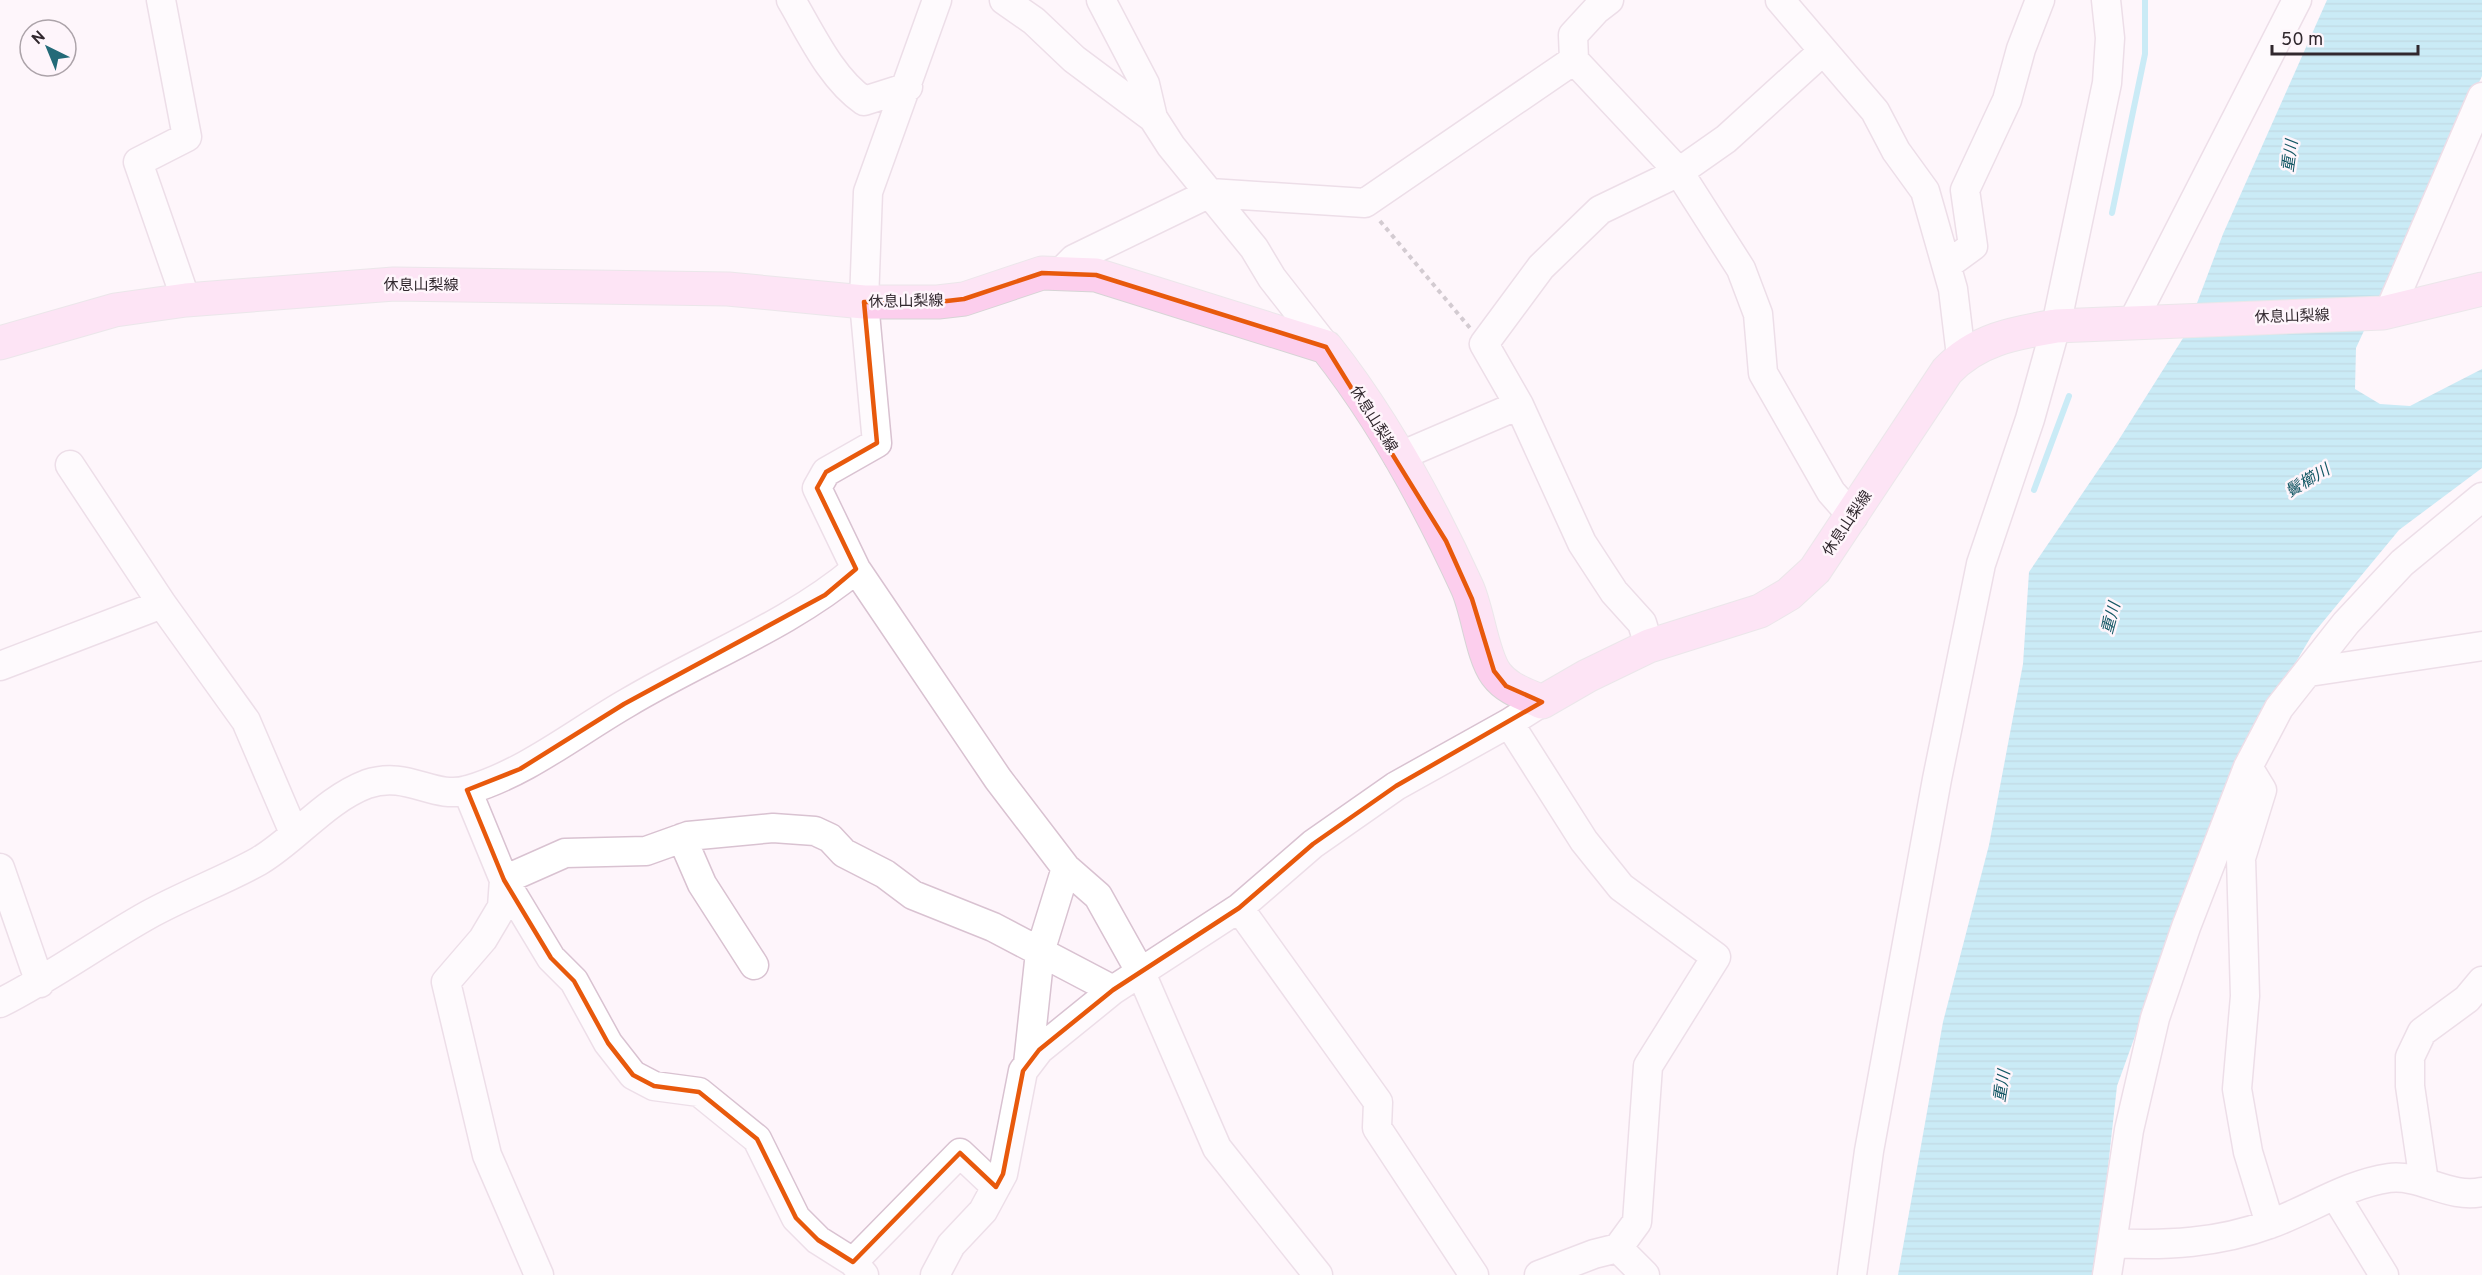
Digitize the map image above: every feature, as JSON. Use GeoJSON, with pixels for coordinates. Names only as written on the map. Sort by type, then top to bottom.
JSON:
{"type":"FeatureCollection","features":[{"type":"Feature","properties":{"kind":"main road","name":"休息山梨線"},"geometry":{"type":"LineString","coordinates":[[0,343],[115,310],[186,300],[394,284],[728,289],[864,302],[938,302],[964,299],[1042,273],[1096,275],[1326,347],[1346,372],[1446,541],[1472,598],[1494,671],[1506,686],[1542,702],[1587,676],[1649,646],[1760,610],[1789,594],[1815,570],[1853,517],[1933,390],[1961,356],[1986,342],[2009,334],[2056,326],[2386,312],[2482,289]]}},
{"type":"Feature","properties":{"kind":"street"},"geometry":{"type":"LineString","coordinates":[[161,0],[187,137],[138,162],[186,300]]}},
{"type":"Feature","properties":{"kind":"street"},"geometry":{"type":"LineString","coordinates":[[790,0],[814,41],[851,92],[864,102],[908,87]]}},
{"type":"Feature","properties":{"kind":"street"},"geometry":{"type":"LineString","coordinates":[[938,0],[868,192],[864,302],[877,442],[826,472],[818,488],[856,569],[998,779],[1066,868],[1098,896],[1141,973],[1217,1148],[1318,1275]]}},
{"type":"Feature","properties":{"kind":"street"},"geometry":{"type":"LineString","coordinates":[[1004,0],[1034,21],[1074,59],[1153,118]]}},
{"type":"Feature","properties":{"kind":"street"},"geometry":{"type":"LineString","coordinates":[[1101,0],[1145,84],[1153,118],[1171,146],[1210,193],[1326,347]]}},
{"type":"Feature","properties":{"kind":"street"},"geometry":{"type":"LineString","coordinates":[[1609,0],[1573,35],[1574,60],[1679,172],[1741,269],[1758,314],[1763,373],[1832,492],[1853,517]]}},
{"type":"Feature","properties":{"kind":"street"},"geometry":{"type":"LineString","coordinates":[[1780,0],[1875,111],[1896,151],[1925,191],[1953,289],[1961,356]]}},
{"type":"Feature","properties":{"kind":"street"},"geometry":{"type":"LineString","coordinates":[[1947,265],[1972,246],[1965,190],[2007,100],[2021,49],[2040,0]]}},
{"type":"Feature","properties":{"kind":"street"},"geometry":{"type":"LineString","coordinates":[[1852,1275],[1869,1151],[1937,779],[1981,564],[2030,419],[2056,326],[2107,83],[2110,38],[2106,0]]}},
{"type":"Feature","properties":{"kind":"street"},"geometry":{"type":"LineString","coordinates":[[2139,321],[2297,0]]}},
{"type":"Feature","properties":{"kind":"street"},"geometry":{"type":"LineString","coordinates":[[1649,646],[1642,623],[1614,592],[1582,543],[1519,405],[1484,344],[1541,267],[1600,210],[1679,172],[1726,139],[1823,51]]}},
{"type":"Feature","properties":{"kind":"street"},"geometry":{"type":"LineString","coordinates":[[1060,273],[1074,259],[1210,193],[1365,203],[1574,60]]}},
{"type":"Feature","properties":{"kind":"street"},"geometry":{"type":"LineString","coordinates":[[2386,312],[2482,97]]}},
{"type":"Feature","properties":{"kind":"street"},"geometry":{"type":"LineString","coordinates":[[1398,457],[1519,405]]}},
{"type":"Feature","properties":{"kind":"street"},"geometry":{"type":"LineString","coordinates":[[70,465],[162,604],[246,721],[294,833]]}},
{"type":"Feature","properties":{"kind":"street"},"geometry":{"type":"LineString","coordinates":[[2107,1275],[2128,1130],[2156,1018],[2186,927],[2248,767],[2279,708],[2346,623],[2402,563],[2482,497]]}},
{"type":"Feature","properties":{"kind":"street"},"geometry":{"type":"LineString","coordinates":[[0,1003],[40,983],[149,914],[261,860],[315,816],[365,785],[397,779],[447,792],[467,790],[520,769],[624,704],[825,595],[856,569]]}},
{"type":"Feature","properties":{"kind":"street"},"geometry":{"type":"LineString","coordinates":[[0,666],[162,604]]}},
{"type":"Feature","properties":{"kind":"street"},"geometry":{"type":"LineString","coordinates":[[2308,672],[2482,646]]}},
{"type":"Feature","properties":{"kind":"street"},"geometry":{"type":"LineString","coordinates":[[935,1275],[951,1245],[983,1211],[1003,1174],[1023,1071],[1039,1050],[1113,990],[1239,908],[1313,844],[1396,786],[1542,702]]}},
{"type":"Feature","properties":{"kind":"street"},"geometry":{"type":"LineString","coordinates":[[1509,723],[1584,841],[1621,887],[1716,957],[1648,1066],[1636,1222],[1618,1248],[1594,1254],[1539,1275]]}},
{"type":"Feature","properties":{"kind":"street"},"geometry":{"type":"LineString","coordinates":[[2248,767],[2262,790],[2241,858],[2246,996],[2237,1089],[2248,1152],[2270,1224]]}},
{"type":"Feature","properties":{"kind":"street"},"geometry":{"type":"LineString","coordinates":[[467,790],[504,880],[551,958],[574,981],[608,1043],[633,1075],[654,1086],[699,1092],[757,1139],[796,1218],[818,1240],[859,1268],[960,1153],[996,1187]]}},
{"type":"Feature","properties":{"kind":"street"},"geometry":{"type":"LineString","coordinates":[[504,880],[565,853],[646,851],[682,838],[773,828],[815,831],[830,838],[844,853],[885,874],[913,896],[993,927],[1113,990]]}},
{"type":"Feature","properties":{"kind":"street"},"geometry":{"type":"LineString","coordinates":[[682,838],[702,884],[754,965]]}},
{"type":"Feature","properties":{"kind":"street"},"geometry":{"type":"LineString","coordinates":[[0,868],[40,983]]}},
{"type":"Feature","properties":{"kind":"street"},"geometry":{"type":"LineString","coordinates":[[1028,1064],[1040,952],[1066,868]]}},
{"type":"Feature","properties":{"kind":"street"},"geometry":{"type":"LineString","coordinates":[[504,880],[502,907],[483,939],[446,982],[488,1155],[540,1275]]}},
{"type":"Feature","properties":{"kind":"street"},"geometry":{"type":"LineString","coordinates":[[1239,908],[1378,1102],[1377,1128],[1474,1275]]}},
{"type":"Feature","properties":{"kind":"street"},"geometry":{"type":"LineString","coordinates":[[2424,1182],[2410,1086],[2410,1057],[2422,1032],[2467,999],[2482,981]]}},
{"type":"Feature","properties":{"kind":"street"},"geometry":{"type":"LineString","coordinates":[[2112,1243],[2153,1245],[2218,1239],[2270,1224],[2335,1195],[2390,1178],[2424,1182],[2445,1191],[2472,1194],[2482,1192]]}},
{"type":"Feature","properties":{"kind":"street"},"geometry":{"type":"LineString","coordinates":[[2335,1195],[2384,1275]]}},
{"type":"Feature","properties":{"kind":"street"},"geometry":{"type":"LineString","coordinates":[[1618,1248],[1645,1275]]}},
{"type":"Feature","properties":{"kind":"path"},"geometry":{"type":"LineString","coordinates":[[1365,203],[1484,344]]}},
{"type":"Feature","properties":{"kind":"highlighted area"},"geometry":{"type":"Polygon","coordinates":[[[1042,273],[1096,275],[1326,347],[1446,541],[1472,599],[1494,671],[1506,686],[1542,702],[1396,786],[1313,844],[1239,908],[1113,990],[1039,1050],[1023,1071],[1003,1174],[996,1187],[960,1153],[853,1262],[818,1240],[796,1218],[757,1139],[699,1092],[654,1086],[633,1075],[608,1043],[574,981],[551,958],[504,880],[467,790],[520,769],[624,704],[825,595],[856,569],[817,488],[826,472],[877,443],[864,302],[938,302],[964,299],[1042,273]]]}},
{"type":"Feature","properties":{"kind":"water"},"geometry":{"type":"Polygon","coordinates":[[[2327,0],[2482,0],[2482,76],[2356,348],[2355,389],[2380,404],[2410,406],[2482,369],[2482,468],[2399,530],[2312,635],[2230,773],[2117,1086],[2096,1275],[1898,1275],[1943,1022],[1989,845],[2023,664],[2029,572],[2118,441],[2185,335],[2223,234],[2327,0]]]}},
{"type":"Feature","properties":{"kind":"waterway"},"geometry":{"type":"LineString","coordinates":[[2112,213],[2145,54],[2145,0]]}},
{"type":"Feature","properties":{"kind":"waterway"},"geometry":{"type":"LineString","coordinates":[[2034,490],[2069,396]]}},
{"type":"Feature","properties":{"kind":"water label","name":"重川"},"geometry":{"type":"Point","coordinates":[2289,156]}},
{"type":"Feature","properties":{"kind":"water label","name":"鬢櫛川"},"geometry":{"type":"Point","coordinates":[2307,480]}},
{"type":"Feature","properties":{"kind":"water label","name":"重川"},"geometry":{"type":"Point","coordinates":[2110,618]}},
{"type":"Feature","properties":{"kind":"water label","name":"重川"},"geometry":{"type":"Point","coordinates":[2001,1086]}}]}
